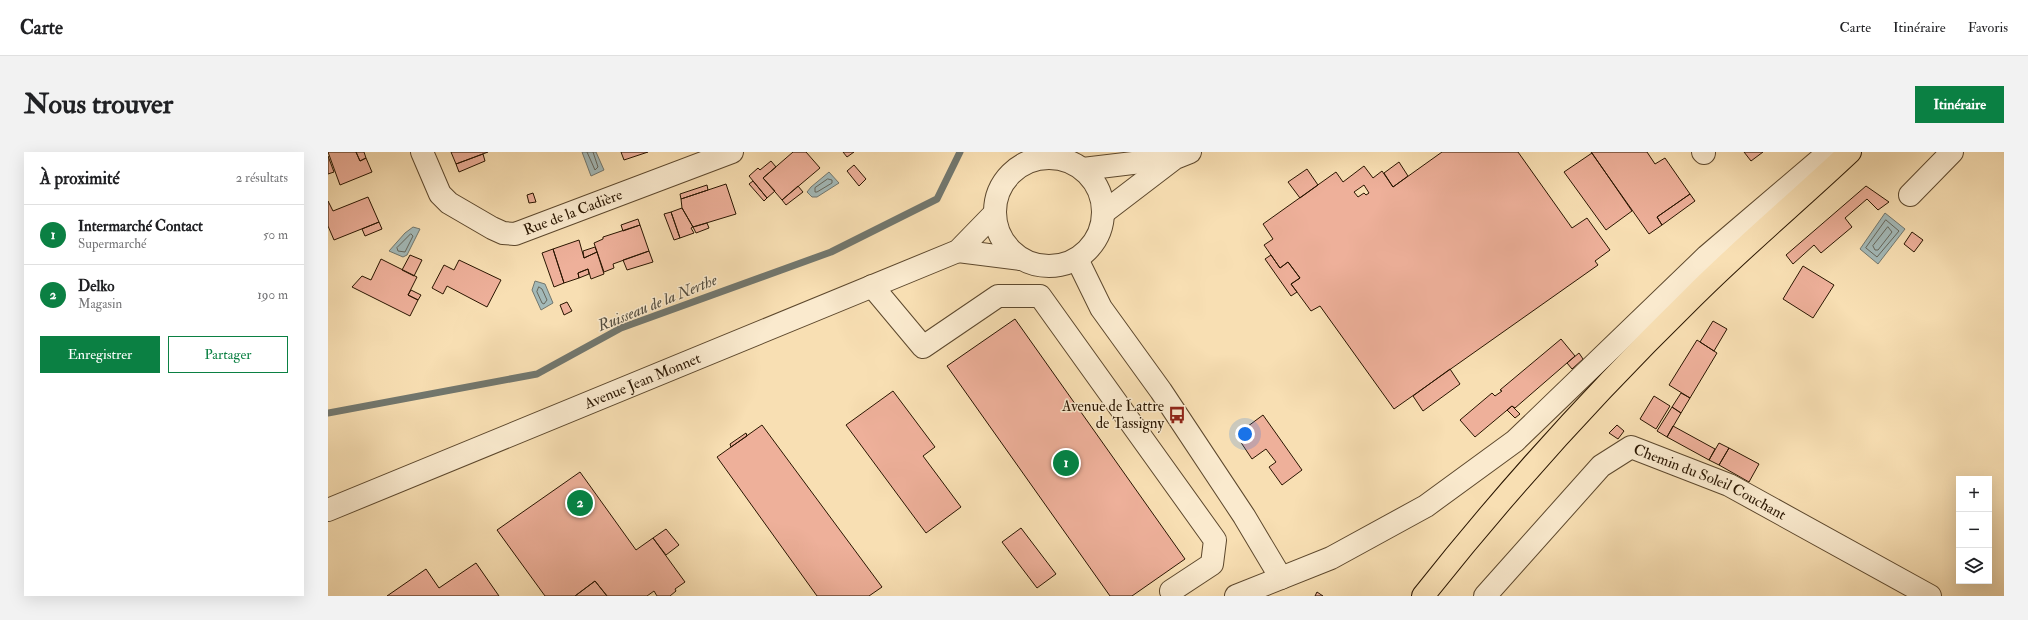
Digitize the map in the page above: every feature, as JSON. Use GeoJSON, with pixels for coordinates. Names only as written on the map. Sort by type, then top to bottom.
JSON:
{"type":"FeatureCollection","features":[{"type":"Feature","properties":{"kind":"main road"},"geometry":{"type":"LineString","coordinates":[[1423,596],[1468,540],[1548,448],[1687,302],[1844,153]]}},
{"type":"Feature","properties":{"kind":"street","name":"Rue de la Cadière"},"geometry":{"type":"LineString","coordinates":[[422,152],[440,194],[449,203],[492,228],[503,233],[516,234],[732,152]]}},
{"type":"Feature","properties":{"kind":"street"},"geometry":{"type":"LineString","coordinates":[[1910,195],[1952,152]]}},
{"type":"Feature","properties":{"kind":"street"},"geometry":{"type":"LineString","coordinates":[[1236,596],[1331,558],[1426,506],[1515,441],[1707,256],[1844,153]]}},
{"type":"Feature","properties":{"kind":"street"},"geometry":{"type":"LineString","coordinates":[[1083,169],[1182,155]]}},
{"type":"Feature","properties":{"kind":"street"},"geometry":{"type":"LineString","coordinates":[[1104,213],[1182,155]]}},
{"type":"Feature","properties":{"kind":"street"},"geometry":{"type":"LineString","coordinates":[[1051,157],[1068,160],[1083,169],[1094,182],[1101,196],[1104,213],[1100,231],[1091,247],[1077,259],[1064,265],[1049,267],[1034,265],[1020,259],[1007,248],[997,232],[994,214],[996,196],[1012,159],[1051,157]]}},
{"type":"Feature","properties":{"kind":"street","name":"Avenue Jean Monnet"},"geometry":{"type":"LineString","coordinates":[[328,510],[958,251],[994,214]]}},
{"type":"Feature","properties":{"kind":"street","name":"Avenue Jean Monnet"},"geometry":{"type":"LineString","coordinates":[[958,251],[1020,259]]}},
{"type":"Feature","properties":{"kind":"street"},"geometry":{"type":"LineString","coordinates":[[1077,259],[1101,308],[1161,391],[1244,516],[1280,578]]}},
{"type":"Feature","properties":{"kind":"street"},"geometry":{"type":"LineString","coordinates":[[872,286],[923,347],[998,296],[1040,296],[1215,540],[1212,564],[1171,591]]}},
{"type":"Feature","properties":{"kind":"street","name":"Chemin du Soleil Couchant"},"geometry":{"type":"LineString","coordinates":[[1485,596],[1601,466],[1631,447],[1729,485],[1930,596]]}},
{"type":"Feature","properties":{"kind":"water"},"geometry":{"type":"Polygon","coordinates":[[[582,152],[596,152],[604,170],[591,176],[582,152]]]}},
{"type":"Feature","properties":{"kind":"water"},"geometry":{"type":"Polygon","coordinates":[[[829,172],[839,183],[817,197],[812,197],[807,192],[829,172]]]}},
{"type":"Feature","properties":{"kind":"water"},"geometry":{"type":"Polygon","coordinates":[[[1885,213],[1905,229],[1878,264],[1860,249],[1885,213]]]}},
{"type":"Feature","properties":{"kind":"water"},"geometry":{"type":"Polygon","coordinates":[[[413,227],[420,229],[407,255],[403,257],[389,251],[405,233],[413,227]]]}},
{"type":"Feature","properties":{"kind":"water"},"geometry":{"type":"Polygon","coordinates":[[[535,281],[545,284],[553,303],[541,310],[532,290],[535,281]]]}},
{"type":"Feature","properties":{"kind":"building"},"geometry":{"type":"Polygon","coordinates":[[[328,152],[356,152],[360,161],[366,158],[372,172],[340,185],[328,152]]]}},
{"type":"Feature","properties":{"kind":"building"},"geometry":{"type":"Polygon","coordinates":[[[356,152],[364,152],[366,158],[360,161],[356,152]]]}},
{"type":"Feature","properties":{"kind":"building"},"geometry":{"type":"Polygon","coordinates":[[[451,152],[488,152],[456,164],[451,152]]]}},
{"type":"Feature","properties":{"kind":"building"},"geometry":{"type":"Polygon","coordinates":[[[621,152],[648,152],[624,160],[621,152]]]}},
{"type":"Feature","properties":{"kind":"building"},"geometry":{"type":"Polygon","coordinates":[[[793,152],[806,152],[820,168],[782,200],[763,178],[793,152]]]}},
{"type":"Feature","properties":{"kind":"building"},"geometry":{"type":"Polygon","coordinates":[[[843,152],[854,152],[847,157],[843,152]]]}},
{"type":"Feature","properties":{"kind":"building"},"geometry":{"type":"Polygon","coordinates":[[[1442,152],[1518,152],[1572,228],[1587,218],[1610,250],[1595,261],[1598,265],[1394,409],[1320,306],[1311,311],[1291,284],[1300,278],[1288,262],[1280,268],[1264,245],[1273,239],[1263,224],[1336,172],[1343,182],[1364,166],[1373,178],[1382,171],[1393,187],[1442,152]],[[1364,185],[1354,192],[1358,197],[1364,193],[1366,195],[1369,193],[1364,185]]]}},
{"type":"Feature","properties":{"kind":"building"},"geometry":{"type":"Polygon","coordinates":[[[1591,152],[1647,152],[1655,164],[1665,158],[1690,194],[1657,217],[1662,225],[1649,234],[1591,152]]]}},
{"type":"Feature","properties":{"kind":"building"},"geometry":{"type":"Polygon","coordinates":[[[1744,152],[1763,152],[1751,161],[1744,152]]]}},
{"type":"Feature","properties":{"kind":"building"},"geometry":{"type":"Polygon","coordinates":[[[1592,153],[1632,211],[1606,230],[1564,172],[1592,153]]]}},
{"type":"Feature","properties":{"kind":"building"},"geometry":{"type":"Polygon","coordinates":[[[483,154],[485,161],[459,172],[456,164],[483,154]]]}},
{"type":"Feature","properties":{"kind":"building"},"geometry":{"type":"Polygon","coordinates":[[[328,156],[334,172],[328,174],[328,156]]]}},
{"type":"Feature","properties":{"kind":"building"},"geometry":{"type":"Polygon","coordinates":[[[771,161],[776,167],[763,178],[775,191],[767,198],[749,176],[758,168],[760,170],[771,161]]]}},
{"type":"Feature","properties":{"kind":"building"},"geometry":{"type":"Polygon","coordinates":[[[1399,162],[1408,176],[1393,187],[1384,173],[1399,162]]]}},
{"type":"Feature","properties":{"kind":"building"},"geometry":{"type":"Polygon","coordinates":[[[854,165],[866,179],[859,186],[847,171],[854,165]]]}},
{"type":"Feature","properties":{"kind":"building"},"geometry":{"type":"Polygon","coordinates":[[[1307,169],[1318,185],[1300,198],[1288,182],[1307,169]]]}},
{"type":"Feature","properties":{"kind":"building"},"geometry":{"type":"Polygon","coordinates":[[[753,181],[767,198],[764,201],[749,184],[753,181]]]}},
{"type":"Feature","properties":{"kind":"building"},"geometry":{"type":"Polygon","coordinates":[[[726,184],[736,214],[693,227],[682,208],[681,199],[726,184]]]}},
{"type":"Feature","properties":{"kind":"building"},"geometry":{"type":"Polygon","coordinates":[[[707,185],[708,190],[681,199],[680,194],[707,185]]]}},
{"type":"Feature","properties":{"kind":"building"},"geometry":{"type":"Polygon","coordinates":[[[798,186],[803,192],[786,205],[782,200],[798,186]]]}},
{"type":"Feature","properties":{"kind":"building"},"geometry":{"type":"Polygon","coordinates":[[[1866,186],[1889,202],[1878,210],[1867,199],[1845,218],[1852,227],[1821,253],[1814,245],[1793,264],[1786,255],[1866,186]]]}},
{"type":"Feature","properties":{"kind":"building"},"geometry":{"type":"Polygon","coordinates":[[[533,193],[536,202],[529,203],[527,195],[533,193]]]}},
{"type":"Feature","properties":{"kind":"building"},"geometry":{"type":"Polygon","coordinates":[[[1690,194],[1695,201],[1662,225],[1657,217],[1690,194]]]}},
{"type":"Feature","properties":{"kind":"building"},"geometry":{"type":"Polygon","coordinates":[[[368,197],[379,222],[334,240],[328,226],[328,201],[333,211],[368,197]]]}},
{"type":"Feature","properties":{"kind":"building"},"geometry":{"type":"Polygon","coordinates":[[[682,208],[693,227],[691,228],[694,233],[680,238],[671,212],[682,208]]]}},
{"type":"Feature","properties":{"kind":"building"},"geometry":{"type":"Polygon","coordinates":[[[671,212],[680,238],[674,240],[664,214],[671,212]]]}},
{"type":"Feature","properties":{"kind":"building"},"geometry":{"type":"Polygon","coordinates":[[[638,219],[640,225],[623,231],[621,225],[638,219]]]}},
{"type":"Feature","properties":{"kind":"building"},"geometry":{"type":"Polygon","coordinates":[[[379,222],[382,229],[365,236],[362,229],[379,222]]]}},
{"type":"Feature","properties":{"kind":"building"},"geometry":{"type":"Polygon","coordinates":[[[707,223],[709,228],[696,233],[693,227],[707,223]]]}},
{"type":"Feature","properties":{"kind":"building"},"geometry":{"type":"Polygon","coordinates":[[[640,225],[649,251],[613,264],[614,268],[604,272],[594,243],[603,239],[603,237],[640,225]]]}},
{"type":"Feature","properties":{"kind":"building"},"geometry":{"type":"Polygon","coordinates":[[[1912,232],[1923,240],[1914,252],[1904,244],[1912,232]]]}},
{"type":"Feature","properties":{"kind":"building"},"geometry":{"type":"Polygon","coordinates":[[[579,240],[584,258],[597,252],[604,274],[591,279],[588,269],[578,273],[579,278],[564,283],[553,249],[579,240]]]}},
{"type":"Feature","properties":{"kind":"building"},"geometry":{"type":"Polygon","coordinates":[[[595,247],[597,252],[584,258],[583,251],[595,247]]]}},
{"type":"Feature","properties":{"kind":"building"},"geometry":{"type":"Polygon","coordinates":[[[553,249],[564,283],[554,287],[542,253],[553,249]]]}},
{"type":"Feature","properties":{"kind":"building"},"geometry":{"type":"Polygon","coordinates":[[[649,251],[653,262],[627,270],[623,260],[649,251]]]}},
{"type":"Feature","properties":{"kind":"building"},"geometry":{"type":"Polygon","coordinates":[[[410,255],[422,260],[414,276],[402,270],[410,255]]]}},
{"type":"Feature","properties":{"kind":"building"},"geometry":{"type":"Polygon","coordinates":[[[1271,255],[1280,268],[1288,262],[1300,278],[1291,284],[1297,292],[1291,296],[1265,259],[1271,255]]]}},
{"type":"Feature","properties":{"kind":"building"},"geometry":{"type":"Polygon","coordinates":[[[381,259],[417,277],[408,295],[418,300],[410,316],[352,287],[362,276],[371,280],[381,259]]]}},
{"type":"Feature","properties":{"kind":"building"},"geometry":{"type":"Polygon","coordinates":[[[459,260],[501,280],[487,307],[447,286],[443,294],[432,288],[444,265],[454,270],[459,260]]]}},
{"type":"Feature","properties":{"kind":"building"},"geometry":{"type":"Polygon","coordinates":[[[1803,266],[1834,285],[1813,318],[1783,299],[1803,266]]]}},
{"type":"Feature","properties":{"kind":"building"},"geometry":{"type":"Polygon","coordinates":[[[588,269],[589,274],[579,278],[578,273],[588,269]]]}},
{"type":"Feature","properties":{"kind":"building"},"geometry":{"type":"Polygon","coordinates":[[[411,290],[421,295],[418,300],[408,295],[411,290]]]}},
{"type":"Feature","properties":{"kind":"building"},"geometry":{"type":"Polygon","coordinates":[[[567,302],[572,311],[564,315],[560,305],[567,302]]]}},
{"type":"Feature","properties":{"kind":"building"},"geometry":{"type":"Polygon","coordinates":[[[1015,319],[1185,559],[1132,596],[1110,596],[947,366],[1015,319]]]}},
{"type":"Feature","properties":{"kind":"building"},"geometry":{"type":"Polygon","coordinates":[[[1713,321],[1727,329],[1714,351],[1700,342],[1713,321]]]}},
{"type":"Feature","properties":{"kind":"building"},"geometry":{"type":"Polygon","coordinates":[[[1561,339],[1575,356],[1515,408],[1512,406],[1475,437],[1460,420],[1492,393],[1495,396],[1502,391],[1500,390],[1561,339]]]}},
{"type":"Feature","properties":{"kind":"building"},"geometry":{"type":"Polygon","coordinates":[[[1697,340],[1717,353],[1690,398],[1669,385],[1697,340]]]}},
{"type":"Feature","properties":{"kind":"building"},"geometry":{"type":"Polygon","coordinates":[[[1579,353],[1583,359],[1572,369],[1567,363],[1579,353]]]}},
{"type":"Feature","properties":{"kind":"building"},"geometry":{"type":"Polygon","coordinates":[[[1450,369],[1460,384],[1423,411],[1413,396],[1450,369]]]}},
{"type":"Feature","properties":{"kind":"building"},"geometry":{"type":"Polygon","coordinates":[[[893,391],[935,447],[923,456],[961,507],[926,533],[846,425],[893,391]]]}},
{"type":"Feature","properties":{"kind":"building"},"geometry":{"type":"Polygon","coordinates":[[[1681,393],[1690,398],[1681,413],[1672,407],[1681,393]]]}},
{"type":"Feature","properties":{"kind":"building"},"geometry":{"type":"Polygon","coordinates":[[[1654,396],[1670,406],[1656,429],[1640,419],[1654,396]]]}},
{"type":"Feature","properties":{"kind":"building"},"geometry":{"type":"Polygon","coordinates":[[[1512,406],[1520,414],[1515,418],[1507,410],[1512,406]]]}},
{"type":"Feature","properties":{"kind":"building"},"geometry":{"type":"Polygon","coordinates":[[[1672,407],[1681,413],[1667,437],[1657,431],[1672,407]]]}},
{"type":"Feature","properties":{"kind":"building"},"geometry":{"type":"Polygon","coordinates":[[[1263,415],[1302,470],[1282,485],[1269,467],[1276,462],[1266,449],[1252,459],[1236,435],[1263,415]]]}},
{"type":"Feature","properties":{"kind":"building"},"geometry":{"type":"Polygon","coordinates":[[[762,425],[882,587],[869,596],[817,596],[717,457],[762,425]]]}},
{"type":"Feature","properties":{"kind":"building"},"geometry":{"type":"Polygon","coordinates":[[[1617,425],[1624,431],[1618,439],[1609,433],[1617,425]]]}},
{"type":"Feature","properties":{"kind":"building"},"geometry":{"type":"Polygon","coordinates":[[[1673,426],[1715,449],[1709,460],[1667,437],[1673,426]]]}},
{"type":"Feature","properties":{"kind":"building"},"geometry":{"type":"Polygon","coordinates":[[[746,433],[747,436],[731,447],[730,444],[746,433]]]}},
{"type":"Feature","properties":{"kind":"building"},"geometry":{"type":"Polygon","coordinates":[[[1719,443],[1729,448],[1719,465],[1709,460],[1719,443]]]}},
{"type":"Feature","properties":{"kind":"building"},"geometry":{"type":"Polygon","coordinates":[[[1729,448],[1759,464],[1749,482],[1719,465],[1729,448]]]}},
{"type":"Feature","properties":{"kind":"building"},"geometry":{"type":"Polygon","coordinates":[[[580,472],[636,550],[653,538],[685,582],[675,589],[676,591],[670,596],[657,596],[654,591],[647,596],[607,596],[595,581],[575,596],[545,596],[497,530],[580,472]]]}},
{"type":"Feature","properties":{"kind":"building"},"geometry":{"type":"Polygon","coordinates":[[[1021,528],[1056,574],[1037,588],[1002,542],[1021,528]]]}},
{"type":"Feature","properties":{"kind":"building"},"geometry":{"type":"Polygon","coordinates":[[[666,529],[679,545],[666,555],[653,538],[666,529]]]}},
{"type":"Feature","properties":{"kind":"building"},"geometry":{"type":"Polygon","coordinates":[[[476,563],[499,596],[387,596],[426,569],[439,588],[476,563]]]}},
{"type":"Feature","properties":{"kind":"building"},"geometry":{"type":"Polygon","coordinates":[[[595,581],[607,596],[575,596],[595,581]]]}},
{"type":"Feature","properties":{"kind":"building"},"geometry":{"type":"Polygon","coordinates":[[[1317,592],[1323,596],[1315,596],[1317,592]]]}},
{"type":"Feature","properties":{"kind":"waterway","name":"Ruisseau de la Nerthe"},"geometry":{"type":"LineString","coordinates":[[328,413],[537,374],[621,328],[831,252],[937,199],[960,152]]}},
{"type":"Feature","properties":{"kind":"place","name":"Avenue de Lattre de Tassigny"},"geometry":{"type":"Point","coordinates":[1177,415]}},
{"type":"Feature","properties":{"kind":"place","name":"Intermarché Contact"},"geometry":{"type":"Point","coordinates":[1066,463]}},
{"type":"Feature","properties":{"kind":"place","name":"Delko"},"geometry":{"type":"Point","coordinates":[580,503]}}]}
